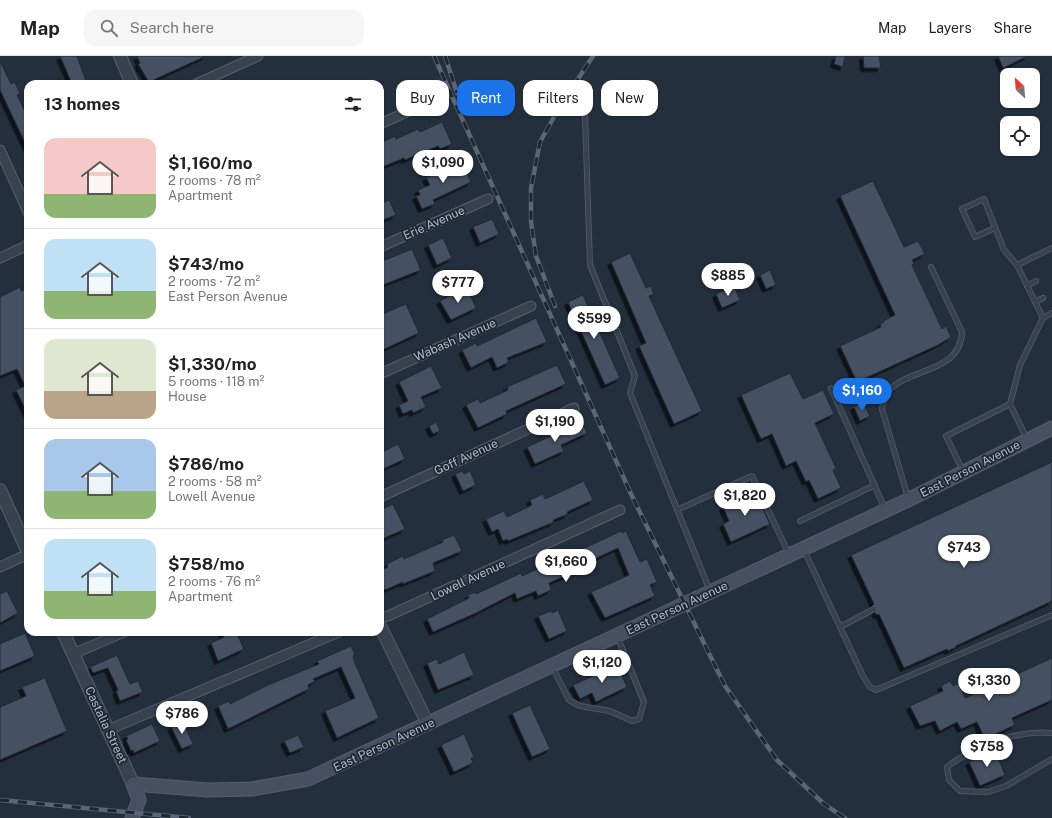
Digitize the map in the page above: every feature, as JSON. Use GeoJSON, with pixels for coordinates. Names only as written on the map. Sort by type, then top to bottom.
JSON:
{"type":"FeatureCollection","features":[{"type":"Feature","properties":{"kind":"main road","name":"East Person Avenue"},"geometry":{"type":"LineString","coordinates":[[133,784],[208,790],[238,790],[308,779],[908,500],[1052,428]]}},
{"type":"Feature","properties":{"kind":"main road","name":"Castalia Street"},"geometry":{"type":"LineString","coordinates":[[132,818],[139,800],[133,784]]}},
{"type":"Feature","properties":{"kind":"street"},"geometry":{"type":"LineString","coordinates":[[120,56],[130,80]]}},
{"type":"Feature","properties":{"kind":"street"},"geometry":{"type":"LineString","coordinates":[[205,80],[258,56]]}},
{"type":"Feature","properties":{"kind":"street"},"geometry":{"type":"LineString","coordinates":[[384,122],[398,116]]}},
{"type":"Feature","properties":{"kind":"street"},"geometry":{"type":"LineString","coordinates":[[0,150],[24,203]]}},
{"type":"Feature","properties":{"kind":"street","name":"Erie Avenue"},"geometry":{"type":"LineString","coordinates":[[384,245],[488,199]]}},
{"type":"Feature","properties":{"kind":"street"},"geometry":{"type":"LineString","coordinates":[[0,258],[24,247]]}},
{"type":"Feature","properties":{"kind":"street","name":"Wabash Avenue"},"geometry":{"type":"LineString","coordinates":[[384,372],[531,306]]}},
{"type":"Feature","properties":{"kind":"street","name":"Goff Avenue"},"geometry":{"type":"LineString","coordinates":[[384,495],[574,408]]}},
{"type":"Feature","properties":{"kind":"street"},"geometry":{"type":"LineString","coordinates":[[0,490],[24,536]]}},
{"type":"Feature","properties":{"kind":"street","name":"Lowell Avenue"},"geometry":{"type":"LineString","coordinates":[[384,617],[620,510]]}},
{"type":"Feature","properties":{"kind":"street"},"geometry":{"type":"LineString","coordinates":[[0,567],[24,555]]}},
{"type":"Feature","properties":{"kind":"street"},"geometry":{"type":"LineString","coordinates":[[384,634],[428,724]]}},
{"type":"Feature","properties":{"kind":"street","name":"Castalia Street"},"geometry":{"type":"LineString","coordinates":[[66,636],[133,784]]}},
{"type":"Feature","properties":{"kind":"street"},"geometry":{"type":"LineString","coordinates":[[73,654],[115,636]]}},
{"type":"Feature","properties":{"kind":"street"},"geometry":{"type":"LineString","coordinates":[[108,730],[330,636]]}},
{"type":"Feature","properties":{"kind":"lane"},"geometry":{"type":"LineString","coordinates":[[585,116],[590,265],[635,376],[630,393],[711,592]]}},
{"type":"Feature","properties":{"kind":"lane"},"geometry":{"type":"LineString","coordinates":[[995,228],[975,237],[962,208],[984,198],[1004,250],[1017,265],[1043,318]]}},
{"type":"Feature","properties":{"kind":"lane"},"geometry":{"type":"LineString","coordinates":[[1017,265],[1052,250]]}},
{"type":"Feature","properties":{"kind":"lane"},"geometry":{"type":"LineString","coordinates":[[908,500],[882,409],[886,394],[902,381],[947,361],[958,351],[962,332],[931,267]]}},
{"type":"Feature","properties":{"kind":"lane"},"geometry":{"type":"LineString","coordinates":[[1027,286],[1036,281]]}},
{"type":"Feature","properties":{"kind":"lane"},"geometry":{"type":"LineString","coordinates":[[1035,302],[1043,298]]}},
{"type":"Feature","properties":{"kind":"lane"},"geometry":{"type":"LineString","coordinates":[[1028,440],[1010,404],[1020,365],[1043,318],[1052,313]]}},
{"type":"Feature","properties":{"kind":"lane"},"geometry":{"type":"LineString","coordinates":[[831,388],[886,510]]}},
{"type":"Feature","properties":{"kind":"lane"},"geometry":{"type":"LineString","coordinates":[[964,472],[946,436],[1010,404]]}},
{"type":"Feature","properties":{"kind":"lane"},"geometry":{"type":"LineString","coordinates":[[677,510],[752,476],[789,556]]}},
{"type":"Feature","properties":{"kind":"lane"},"geometry":{"type":"LineString","coordinates":[[800,521],[874,485]]}},
{"type":"Feature","properties":{"kind":"lane"},"geometry":{"type":"LineString","coordinates":[[803,549],[863,676],[870,687],[876,690],[1052,615]]}},
{"type":"Feature","properties":{"kind":"lane"},"geometry":{"type":"LineString","coordinates":[[840,627],[874,610]]}},
{"type":"Feature","properties":{"kind":"lane"},"geometry":{"type":"LineString","coordinates":[[552,666],[569,700],[580,706],[610,711],[632,721],[639,719],[644,702],[617,636]]}},
{"type":"Feature","properties":{"kind":"lane"},"geometry":{"type":"LineString","coordinates":[[1052,733],[1037,732],[1016,735],[960,757],[947,767],[949,780],[960,791],[988,792],[1006,786],[1052,759]]}},
{"type":"Feature","properties":{"kind":"building"},"geometry":{"type":"Polygon","coordinates":[[[60,56],[77,56],[86,80],[70,80],[60,56]]]}},
{"type":"Feature","properties":{"kind":"building"},"geometry":{"type":"Polygon","coordinates":[[[137,56],[206,56],[153,80],[148,80],[138,64],[140,63],[137,56]]]}},
{"type":"Feature","properties":{"kind":"building"},"geometry":{"type":"Polygon","coordinates":[[[836,56],[845,56],[843,67],[834,64],[836,56]]]}},
{"type":"Feature","properties":{"kind":"building"},"geometry":{"type":"Polygon","coordinates":[[[863,56],[879,56],[881,68],[864,68],[863,56]]]}},
{"type":"Feature","properties":{"kind":"building"},"geometry":{"type":"Polygon","coordinates":[[[998,56],[1028,56],[1003,68],[998,56]]]}},
{"type":"Feature","properties":{"kind":"building"},"geometry":{"type":"Polygon","coordinates":[[[0,61],[11,84],[15,82],[20,94],[17,95],[24,110],[24,141],[0,90],[0,61]]]}},
{"type":"Feature","properties":{"kind":"building"},"geometry":{"type":"Polygon","coordinates":[[[442,122],[452,144],[440,149],[438,146],[405,160],[404,158],[384,166],[384,141],[395,136],[396,139],[418,129],[420,132],[442,122]]]}},
{"type":"Feature","properties":{"kind":"building"},"geometry":{"type":"Polygon","coordinates":[[[461,161],[471,182],[433,200],[435,204],[422,209],[416,196],[420,195],[418,190],[430,185],[426,178],[461,161]]]}},
{"type":"Feature","properties":{"kind":"building"},"geometry":{"type":"Polygon","coordinates":[[[873,181],[904,247],[918,241],[925,254],[912,260],[914,264],[912,265],[942,329],[946,326],[951,337],[938,345],[857,382],[840,346],[881,327],[880,324],[884,322],[883,321],[895,315],[840,196],[873,181]]]}},
{"type":"Feature","properties":{"kind":"building"},"geometry":{"type":"Polygon","coordinates":[[[389,200],[396,215],[384,220],[384,202],[389,200]]]}},
{"type":"Feature","properties":{"kind":"building"},"geometry":{"type":"Polygon","coordinates":[[[492,219],[499,234],[480,243],[473,227],[492,219]]]}},
{"type":"Feature","properties":{"kind":"building"},"geometry":{"type":"Polygon","coordinates":[[[443,238],[452,258],[437,265],[428,245],[443,238]]]}},
{"type":"Feature","properties":{"kind":"building"},"geometry":{"type":"Polygon","coordinates":[[[412,249],[421,270],[384,284],[384,260],[412,249]]]}},
{"type":"Feature","properties":{"kind":"building"},"geometry":{"type":"Polygon","coordinates":[[[630,253],[646,288],[651,286],[654,294],[649,296],[702,411],[674,424],[639,346],[646,343],[611,262],[630,253]]]}},
{"type":"Feature","properties":{"kind":"building"},"geometry":{"type":"Polygon","coordinates":[[[770,270],[776,285],[766,289],[760,275],[770,270]]]}},
{"type":"Feature","properties":{"kind":"building"},"geometry":{"type":"Polygon","coordinates":[[[466,286],[476,308],[451,320],[440,301],[466,286]]]}},
{"type":"Feature","properties":{"kind":"building"},"geometry":{"type":"Polygon","coordinates":[[[734,286],[740,300],[722,308],[716,294],[734,286]]]}},
{"type":"Feature","properties":{"kind":"building"},"geometry":{"type":"Polygon","coordinates":[[[20,287],[21,291],[24,290],[24,384],[17,369],[0,376],[0,297],[20,287]]]}},
{"type":"Feature","properties":{"kind":"building"},"geometry":{"type":"Polygon","coordinates":[[[583,295],[620,378],[605,385],[568,302],[583,295]]]}},
{"type":"Feature","properties":{"kind":"building"},"geometry":{"type":"Polygon","coordinates":[[[406,304],[419,333],[384,349],[384,313],[406,304]]]}},
{"type":"Feature","properties":{"kind":"building"},"geometry":{"type":"Polygon","coordinates":[[[536,318],[547,342],[507,358],[509,362],[497,368],[492,357],[471,368],[462,350],[476,343],[477,346],[536,318]]]}},
{"type":"Feature","properties":{"kind":"building"},"geometry":{"type":"Polygon","coordinates":[[[557,365],[566,384],[506,411],[507,414],[478,428],[466,405],[478,399],[480,403],[508,390],[507,387],[557,365]]]}},
{"type":"Feature","properties":{"kind":"building"},"geometry":{"type":"Polygon","coordinates":[[[431,366],[442,388],[421,397],[426,407],[413,413],[412,410],[403,414],[399,405],[408,401],[399,382],[431,366]]]}},
{"type":"Feature","properties":{"kind":"building"},"geometry":{"type":"Polygon","coordinates":[[[790,373],[803,399],[823,390],[834,414],[815,423],[836,468],[833,470],[841,488],[818,499],[809,480],[806,482],[796,461],[786,466],[772,434],[761,439],[741,395],[790,373]]]}},
{"type":"Feature","properties":{"kind":"building"},"geometry":{"type":"Polygon","coordinates":[[[24,386],[24,407],[16,390],[24,386]]]}},
{"type":"Feature","properties":{"kind":"building"},"geometry":{"type":"Polygon","coordinates":[[[863,402],[870,416],[860,421],[854,407],[863,402]]]}},
{"type":"Feature","properties":{"kind":"building"},"geometry":{"type":"Polygon","coordinates":[[[436,422],[440,431],[433,434],[429,426],[436,422]]]}},
{"type":"Feature","properties":{"kind":"building"},"geometry":{"type":"Polygon","coordinates":[[[582,422],[587,433],[561,445],[564,451],[535,464],[527,447],[582,422]]]}},
{"type":"Feature","properties":{"kind":"building"},"geometry":{"type":"Polygon","coordinates":[[[398,444],[405,459],[384,469],[384,451],[398,444]]]}},
{"type":"Feature","properties":{"kind":"building"},"geometry":{"type":"Polygon","coordinates":[[[1052,462],[1052,601],[948,651],[947,649],[904,668],[879,614],[877,615],[875,613],[877,608],[872,606],[874,604],[851,555],[1052,462]]]}},
{"type":"Feature","properties":{"kind":"building"},"geometry":{"type":"Polygon","coordinates":[[[462,471],[464,474],[470,471],[476,485],[463,491],[455,474],[462,471]]]}},
{"type":"Feature","properties":{"kind":"building"},"geometry":{"type":"Polygon","coordinates":[[[584,481],[593,500],[567,512],[568,514],[553,520],[554,522],[508,541],[507,539],[503,541],[498,529],[492,532],[486,519],[504,511],[507,517],[532,505],[530,500],[543,494],[545,499],[584,481]]]}},
{"type":"Feature","properties":{"kind":"building"},"geometry":{"type":"Polygon","coordinates":[[[755,492],[770,524],[731,542],[723,524],[729,521],[723,507],[755,492]]]}},
{"type":"Feature","properties":{"kind":"building"},"geometry":{"type":"Polygon","coordinates":[[[393,504],[405,529],[384,538],[384,508],[393,504]]]}},
{"type":"Feature","properties":{"kind":"building"},"geometry":{"type":"Polygon","coordinates":[[[621,531],[622,533],[626,531],[640,562],[647,559],[657,582],[650,585],[655,596],[605,618],[591,592],[629,575],[618,548],[569,571],[570,574],[549,583],[551,590],[538,596],[536,591],[517,599],[515,593],[476,613],[433,632],[427,619],[469,598],[468,595],[475,592],[476,594],[521,573],[522,576],[553,562],[552,559],[561,554],[563,558],[621,531]]]}},
{"type":"Feature","properties":{"kind":"building"},"geometry":{"type":"Polygon","coordinates":[[[454,535],[462,551],[433,563],[435,571],[403,584],[403,582],[384,589],[384,569],[388,567],[387,564],[403,556],[404,559],[443,542],[442,540],[454,535]]]}},
{"type":"Feature","properties":{"kind":"building"},"geometry":{"type":"Polygon","coordinates":[[[7,591],[18,613],[0,623],[0,594],[7,591]]]}},
{"type":"Feature","properties":{"kind":"building"},"geometry":{"type":"Polygon","coordinates":[[[558,610],[567,631],[549,639],[538,616],[558,610]]]}},
{"type":"Feature","properties":{"kind":"building"},"geometry":{"type":"Polygon","coordinates":[[[24,633],[35,656],[0,671],[0,644],[24,633]]]}},
{"type":"Feature","properties":{"kind":"building"},"geometry":{"type":"Polygon","coordinates":[[[238,636],[244,649],[218,661],[211,643],[224,637],[238,636]]]}},
{"type":"Feature","properties":{"kind":"building"},"geometry":{"type":"Polygon","coordinates":[[[351,646],[355,655],[353,656],[354,661],[379,718],[337,738],[325,711],[355,698],[341,667],[313,679],[315,681],[308,685],[309,689],[228,729],[218,706],[229,701],[230,704],[268,685],[319,664],[317,661],[351,646]]]}},
{"type":"Feature","properties":{"kind":"building"},"geometry":{"type":"Polygon","coordinates":[[[464,652],[474,675],[438,690],[427,663],[437,659],[439,664],[464,652]]]}},
{"type":"Feature","properties":{"kind":"building"},"geometry":{"type":"Polygon","coordinates":[[[117,655],[130,684],[138,681],[143,692],[120,701],[116,691],[118,690],[108,668],[93,673],[90,667],[117,655]]]}},
{"type":"Feature","properties":{"kind":"building"},"geometry":{"type":"Polygon","coordinates":[[[1052,658],[1052,700],[1012,718],[1015,725],[985,739],[977,722],[961,729],[957,722],[940,731],[935,721],[920,726],[910,706],[943,691],[941,686],[950,681],[953,686],[959,683],[965,698],[1052,658]]]}},
{"type":"Feature","properties":{"kind":"building"},"geometry":{"type":"Polygon","coordinates":[[[617,665],[627,687],[596,702],[592,693],[580,699],[573,685],[617,665]]]}},
{"type":"Feature","properties":{"kind":"building"},"geometry":{"type":"Polygon","coordinates":[[[45,678],[67,731],[0,760],[0,707],[26,696],[22,687],[45,678]]]}},
{"type":"Feature","properties":{"kind":"building"},"geometry":{"type":"Polygon","coordinates":[[[530,705],[550,749],[532,757],[512,713],[530,705]]]}},
{"type":"Feature","properties":{"kind":"building"},"geometry":{"type":"Polygon","coordinates":[[[183,722],[193,744],[182,749],[171,727],[183,722]]]}},
{"type":"Feature","properties":{"kind":"building"},"geometry":{"type":"Polygon","coordinates":[[[152,724],[160,741],[134,753],[133,750],[131,751],[126,740],[128,739],[126,736],[152,724]]]}},
{"type":"Feature","properties":{"kind":"building"},"geometry":{"type":"Polygon","coordinates":[[[464,734],[474,757],[471,758],[473,763],[454,772],[441,745],[464,734]]]}},
{"type":"Feature","properties":{"kind":"building"},"geometry":{"type":"Polygon","coordinates":[[[298,735],[304,747],[290,753],[284,741],[298,735]]]}},
{"type":"Feature","properties":{"kind":"building"},"geometry":{"type":"Polygon","coordinates":[[[995,750],[1005,775],[980,786],[969,762],[995,750]]]}},
{"type":"Feature","properties":{"kind":"railway"},"geometry":{"type":"LineString","coordinates":[[434,56],[631,494],[725,686],[777,760],[824,804],[845,818]]}},
{"type":"Feature","properties":{"kind":"railway"},"geometry":{"type":"LineString","coordinates":[[445,56],[457,93]]}},
{"type":"Feature","properties":{"kind":"railway"},"geometry":{"type":"LineString","coordinates":[[555,306],[536,256],[531,222],[531,188],[540,142],[559,108],[593,56]]}},
{"type":"Feature","properties":{"kind":"railway"},"geometry":{"type":"LineString","coordinates":[[0,800],[189,818]]}}]}
